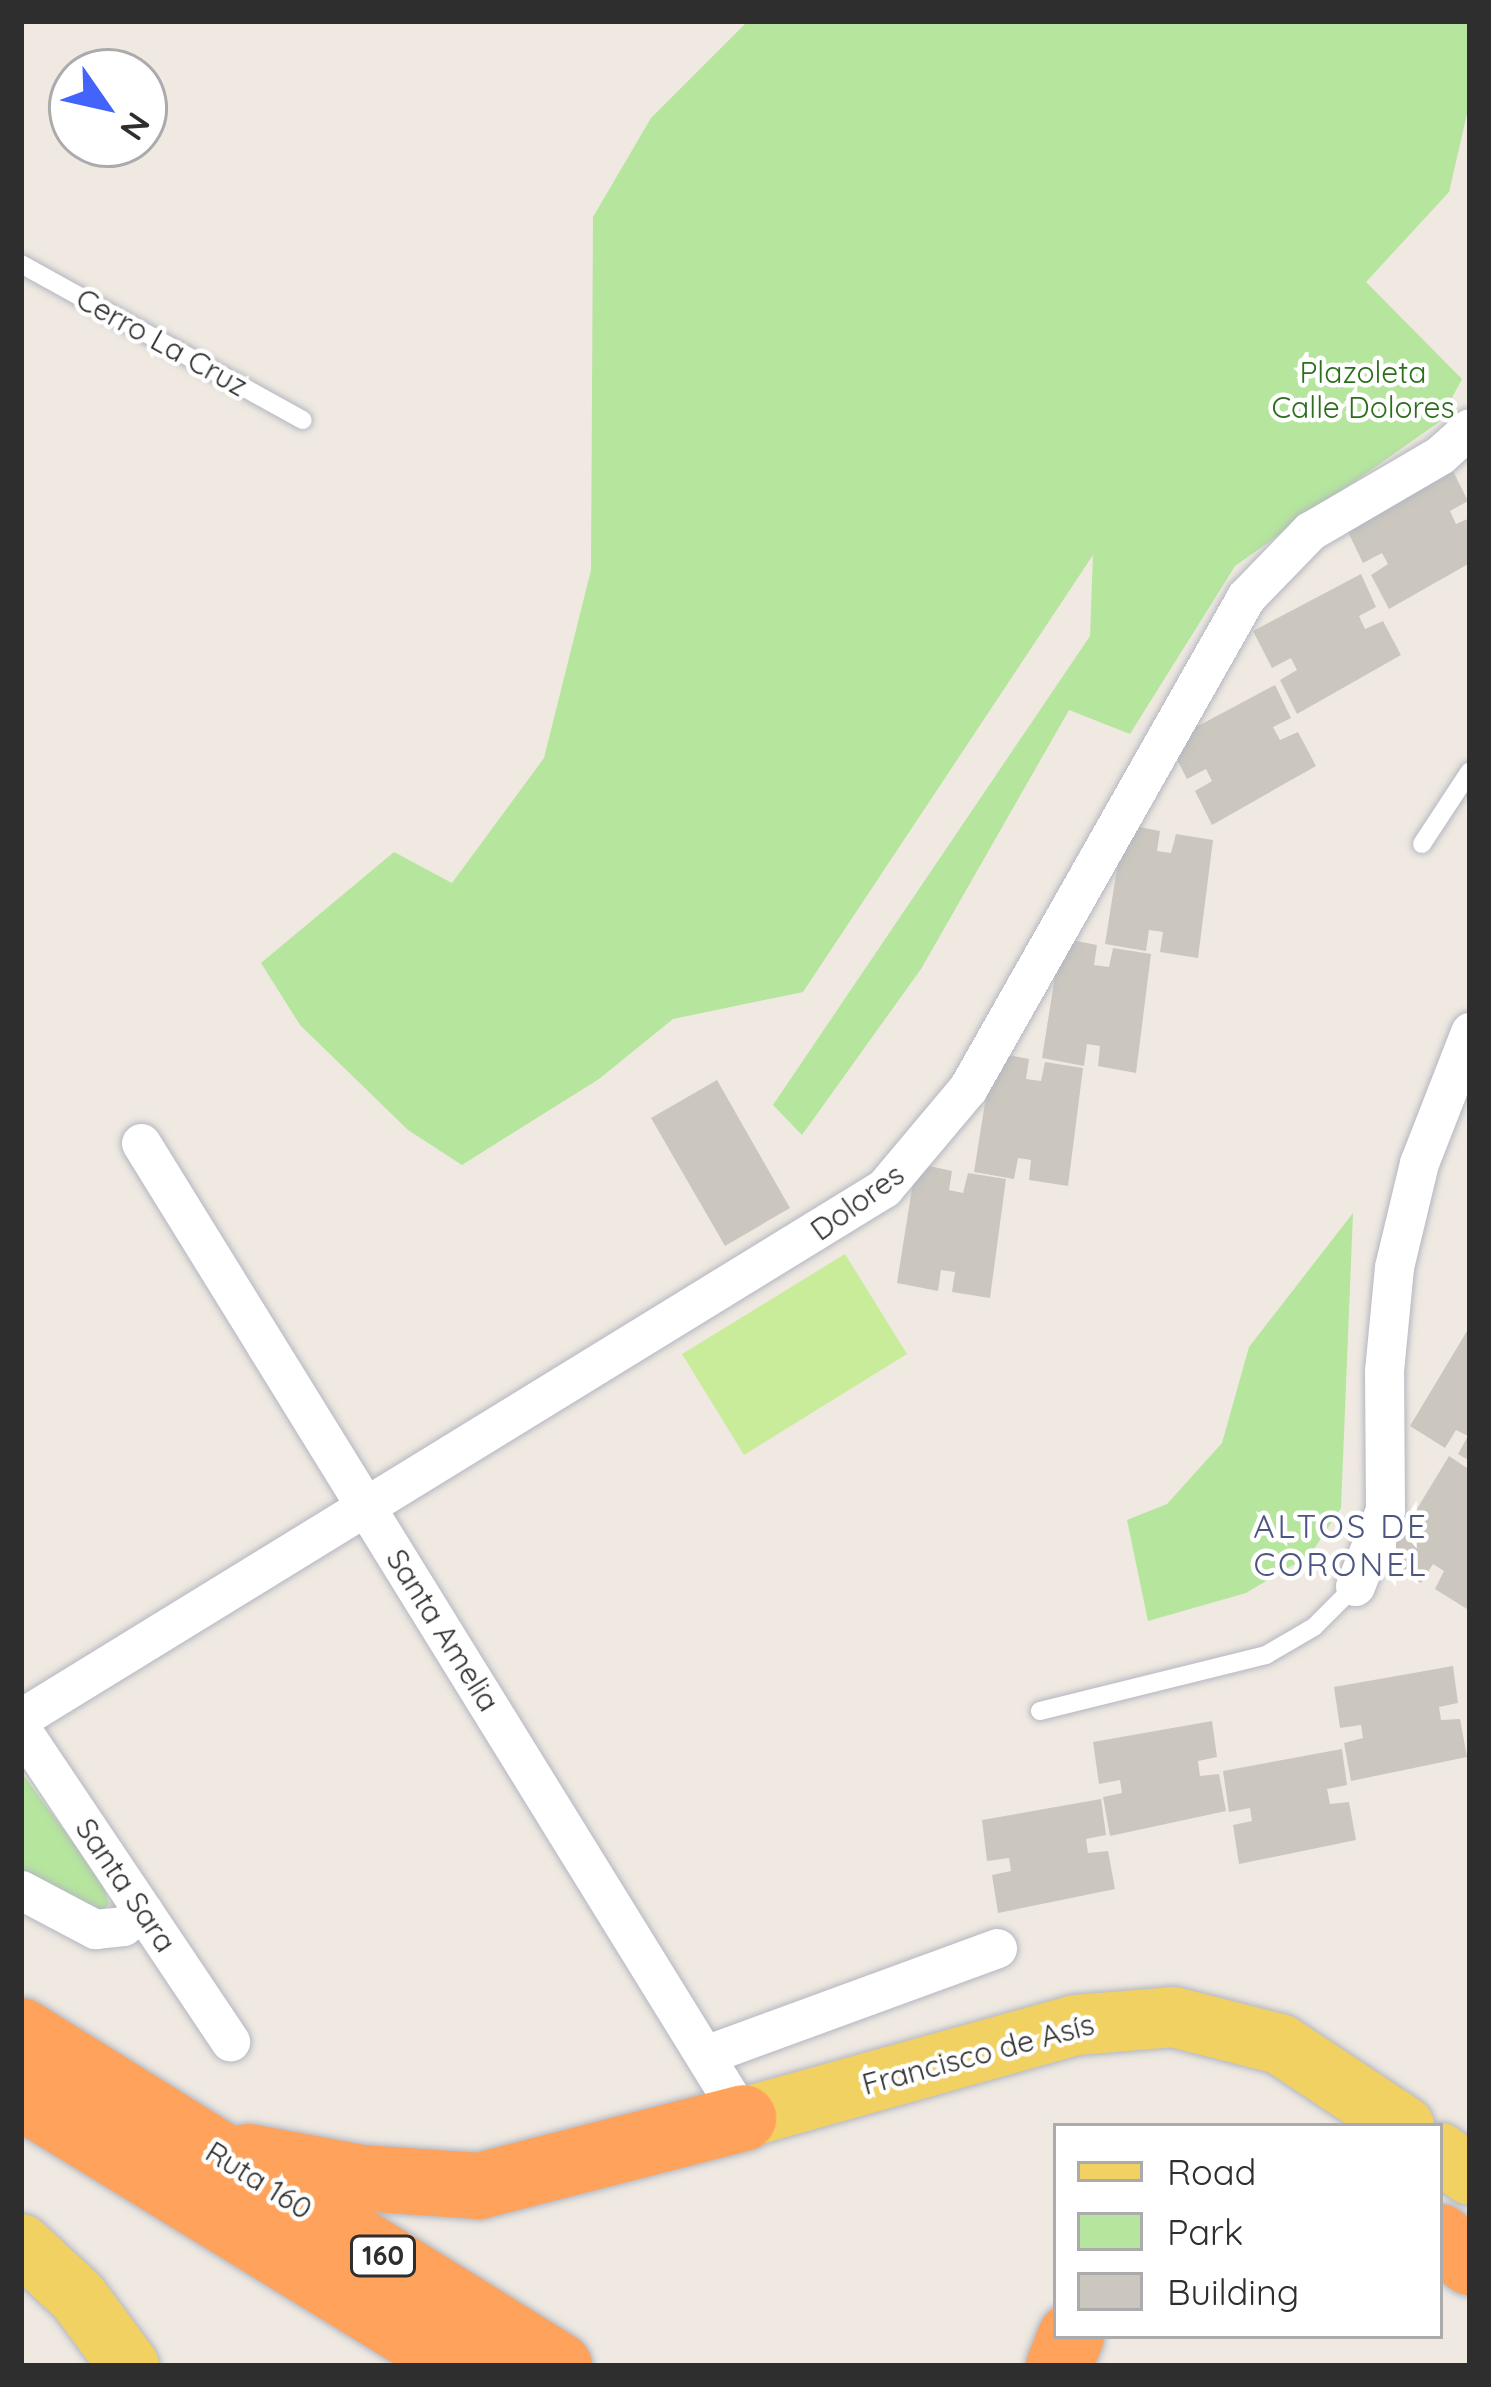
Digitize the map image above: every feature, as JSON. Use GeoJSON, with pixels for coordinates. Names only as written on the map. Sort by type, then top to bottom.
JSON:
{"type":"FeatureCollection","features":[{"type":"Feature","properties":{"kind":"highway","name":"Ruta 160"},"geometry":{"type":"LineString","coordinates":[[21,2031],[559,2366]]}},
{"type":"Feature","properties":{"kind":"highway","name":"Ruta 160"},"geometry":{"type":"LineString","coordinates":[[21,2096],[461,2366]]}},
{"type":"Feature","properties":{"kind":"highway"},"geometry":{"type":"LineString","coordinates":[[206,2146],[361,2178],[465,2186],[513,2182],[743,2118]]}},
{"type":"Feature","properties":{"kind":"highway"},"geometry":{"type":"LineString","coordinates":[[1443,2239],[1470,2263]]}},
{"type":"Feature","properties":{"kind":"main road","name":"Francisco de Asís"},"geometry":{"type":"LineString","coordinates":[[743,2118],[1076,2025],[1173,2017],[1280,2044],[1399,2123]]}},
{"type":"Feature","properties":{"kind":"main road"},"geometry":{"type":"LineString","coordinates":[[1443,2155],[1470,2175]]}},
{"type":"Feature","properties":{"kind":"main road"},"geometry":{"type":"LineString","coordinates":[[21,2243],[78,2297],[129,2366]]}},
{"type":"Feature","properties":{"kind":"street","name":"Dolores"},"geometry":{"type":"LineString","coordinates":[[21,1718],[850,1213],[914,1159],[968,1088],[1246,597],[1310,531],[1464,443]]}},
{"type":"Feature","properties":{"kind":"street"},"geometry":{"type":"LineString","coordinates":[[1355,1586],[1385,1510],[1384,1371],[1394,1267],[1419,1163],[1470,1032]]}},
{"type":"Feature","properties":{"kind":"street","name":"Santa Amelia"},"geometry":{"type":"LineString","coordinates":[[141,1143],[743,2118]]}},
{"type":"Feature","properties":{"kind":"street","name":"Santa Sara"},"geometry":{"type":"LineString","coordinates":[[21,1729],[230,2041]]}},
{"type":"Feature","properties":{"kind":"street"},"geometry":{"type":"LineString","coordinates":[[21,1889],[95,1929],[123,1926],[143,1911]]}},
{"type":"Feature","properties":{"kind":"street"},"geometry":{"type":"LineString","coordinates":[[705,2056],[997,1948]]}},
{"type":"Feature","properties":{"kind":"lane","name":"Cerro La Cruz"},"geometry":{"type":"LineString","coordinates":[[21,264],[303,420]]}},
{"type":"Feature","properties":{"kind":"lane"},"geometry":{"type":"LineString","coordinates":[[1423,844],[1470,772]]}},
{"type":"Feature","properties":{"kind":"lane"},"geometry":{"type":"LineString","coordinates":[[1040,1711],[1266,1655],[1314,1627],[1355,1586]]}},
{"type":"Feature","properties":{"kind":"green space","name":"Plazoleta Calle Dolores"},"geometry":{"type":"Polygon","coordinates":[[[748,21],[1470,21],[1470,101],[1449,192],[1366,282],[1462,379],[1439,422],[1235,566],[1130,734],[1069,710],[921,969],[802,1135],[773,1105],[1090,636],[1093,555],[803,992],[673,1019],[599,1079],[462,1165],[408,1130],[300,1025],[261,963],[394,852],[452,883],[544,758],[591,570],[593,217],[651,118],[748,21]]]}},
{"type":"Feature","properties":{"kind":"green space"},"geometry":{"type":"Polygon","coordinates":[[[1353,1213],[1341,1508],[1310,1555],[1246,1593],[1148,1621],[1127,1520],[1167,1504],[1222,1443],[1249,1347],[1353,1213]]]}},
{"type":"Feature","properties":{"kind":"green space"},"geometry":{"type":"Polygon","coordinates":[[[845,1254],[907,1354],[744,1455],[682,1354],[845,1254]]]}},
{"type":"Feature","properties":{"kind":"green space"},"geometry":{"type":"Polygon","coordinates":[[[21,1772],[101,1880],[109,1904],[96,1915],[21,1877],[21,1772]]]}},
{"type":"Feature","properties":{"kind":"building"},"geometry":{"type":"Polygon","coordinates":[[[1452,469],[1468,501],[1450,511],[1456,524],[1470,518],[1470,563],[1389,609],[1371,575],[1388,564],[1382,553],[1363,563],[1345,526],[1452,469]]]}},
{"type":"Feature","properties":{"kind":"building"},"geometry":{"type":"Polygon","coordinates":[[[1361,574],[1376,607],[1359,616],[1365,629],[1383,621],[1401,655],[1297,714],[1280,680],[1297,670],[1291,658],[1272,668],[1253,631],[1361,574]]]}},
{"type":"Feature","properties":{"kind":"building"},"geometry":{"type":"Polygon","coordinates":[[[1275,685],[1291,718],[1273,727],[1280,740],[1298,732],[1316,766],[1212,825],[1195,791],[1212,781],[1206,769],[1187,779],[1168,742],[1275,685]]]}},
{"type":"Feature","properties":{"kind":"building"},"geometry":{"type":"Polygon","coordinates":[[[1124,824],[1160,831],[1157,851],[1171,853],[1176,834],[1213,840],[1198,958],[1160,952],[1163,932],[1149,930],[1146,951],[1105,944],[1124,824]]]}},
{"type":"Feature","properties":{"kind":"building"},"geometry":{"type":"Polygon","coordinates":[[[1061,938],[1097,945],[1094,965],[1109,967],[1113,948],[1151,954],[1136,1073],[1098,1066],[1100,1046],[1087,1044],[1084,1066],[1042,1058],[1061,938]]]}},
{"type":"Feature","properties":{"kind":"building"},"geometry":{"type":"Polygon","coordinates":[[[993,1052],[1029,1059],[1026,1079],[1041,1081],[1045,1062],[1083,1068],[1068,1186],[1029,1180],[1031,1160],[1018,1158],[1014,1179],[974,1172],[993,1052]]]}},
{"type":"Feature","properties":{"kind":"building"},"geometry":{"type":"Polygon","coordinates":[[[717,1080],[790,1208],[725,1246],[651,1118],[717,1080]]]}},
{"type":"Feature","properties":{"kind":"building"},"geometry":{"type":"Polygon","coordinates":[[[916,1163],[952,1171],[949,1190],[963,1193],[968,1173],[1006,1179],[990,1298],[952,1292],[955,1272],[941,1270],[938,1291],[897,1283],[916,1163]]]}},
{"type":"Feature","properties":{"kind":"building"},"geometry":{"type":"Polygon","coordinates":[[[1470,1326],[1470,1461],[1458,1454],[1468,1436],[1456,1430],[1445,1448],[1410,1426],[1470,1326]]]}},
{"type":"Feature","properties":{"kind":"building"},"geometry":{"type":"Polygon","coordinates":[[[1449,1456],[1470,1470],[1467,1609],[1435,1589],[1444,1571],[1433,1564],[1421,1583],[1386,1560],[1449,1456]]]}},
{"type":"Feature","properties":{"kind":"building"},"geometry":{"type":"Polygon","coordinates":[[[1453,1666],[1458,1703],[1439,1707],[1441,1720],[1460,1719],[1467,1757],[1351,1781],[1344,1743],[1363,1738],[1361,1725],[1340,1728],[1334,1687],[1453,1666]]]}},
{"type":"Feature","properties":{"kind":"building"},"geometry":{"type":"Polygon","coordinates":[[[1212,1721],[1217,1757],[1198,1761],[1200,1776],[1219,1774],[1226,1811],[1110,1836],[1103,1797],[1122,1793],[1120,1780],[1099,1784],[1093,1742],[1212,1721]]]}},
{"type":"Feature","properties":{"kind":"building"},"geometry":{"type":"Polygon","coordinates":[[[1342,1749],[1347,1785],[1327,1789],[1330,1804],[1349,1802],[1356,1840],[1239,1864],[1233,1825],[1252,1821],[1250,1808],[1229,1812],[1223,1771],[1342,1749]]]}},
{"type":"Feature","properties":{"kind":"building"},"geometry":{"type":"Polygon","coordinates":[[[1101,1799],[1106,1835],[1086,1839],[1088,1853],[1108,1851],[1115,1889],[998,1913],[992,1875],[1011,1871],[1009,1858],[987,1861],[982,1820],[1101,1799]]]}},
{"type":"Feature","properties":{"kind":"district","name":"ALTOS DE CORONEL"},"geometry":{"type":"Point","coordinates":[1341,1545]}}]}
